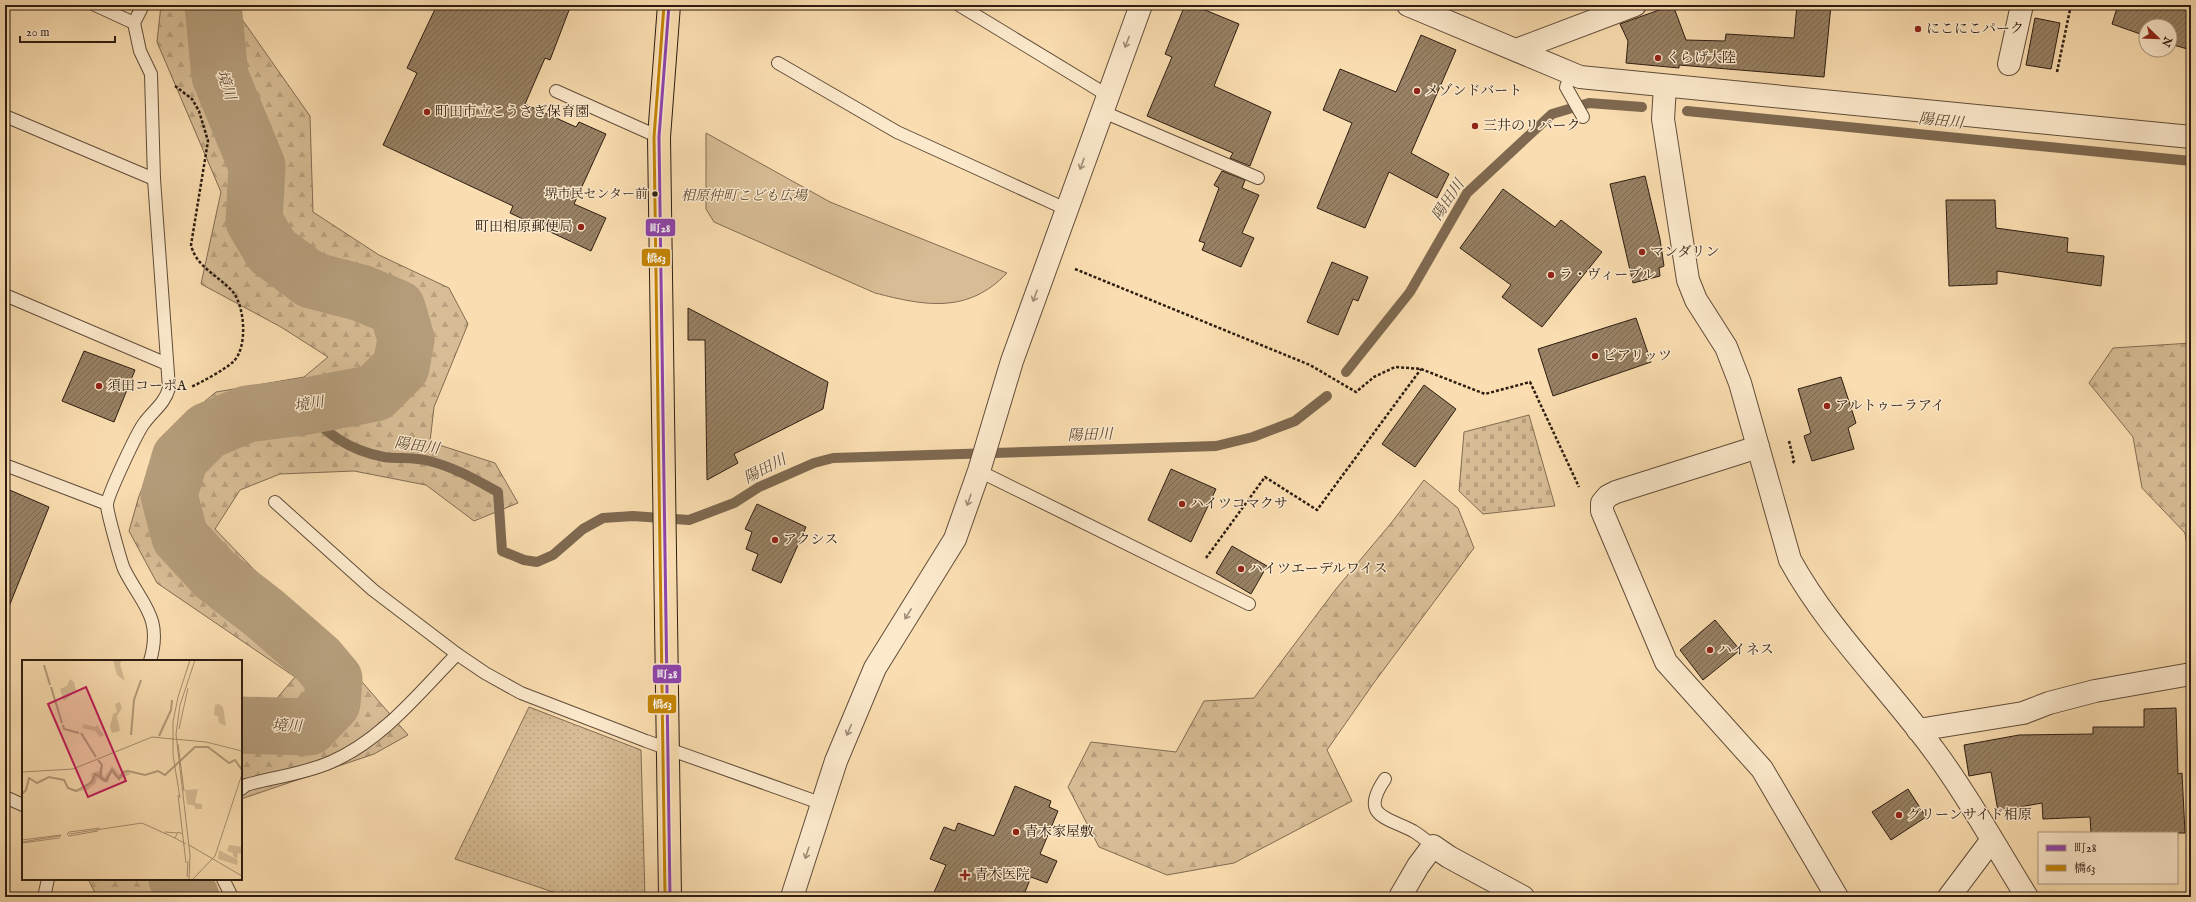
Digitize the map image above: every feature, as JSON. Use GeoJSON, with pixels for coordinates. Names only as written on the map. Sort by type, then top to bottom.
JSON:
{"type":"FeatureCollection","features":[{"type":"Feature","properties":{"kind":"main road"},"geometry":{"type":"LineString","coordinates":[[669,5],[659,137],[670,897]]}},
{"type":"Feature","properties":{"kind":"street"},"geometry":{"type":"LineString","coordinates":[[792,897],[836,761],[875,668],[955,539],[980,467],[1012,361],[1104,103],[1141,5]]}},
{"type":"Feature","properties":{"kind":"street"},"geometry":{"type":"LineString","coordinates":[[1408,5],[1580,77],[2191,137]]}},
{"type":"Feature","properties":{"kind":"street"},"geometry":{"type":"LineString","coordinates":[[1516,50],[1635,5]]}},
{"type":"Feature","properties":{"kind":"street"},"geometry":{"type":"LineString","coordinates":[[2010,64],[2022,5]]}},
{"type":"Feature","properties":{"kind":"street"},"geometry":{"type":"LineString","coordinates":[[1665,86],[1663,119],[1688,280],[1696,300],[1720,336],[1740,383],[1790,560],[1797,574],[1850,645],[1937,754],[2027,897]]}},
{"type":"Feature","properties":{"kind":"street"},"geometry":{"type":"LineString","coordinates":[[1758,447],[1616,492],[1608,496],[1602,503],[1605,520],[1666,662],[1762,769],[1837,897]]}},
{"type":"Feature","properties":{"kind":"street"},"geometry":{"type":"LineString","coordinates":[[1918,730],[2023,713],[2049,703],[2095,691],[2191,674]]}},
{"type":"Feature","properties":{"kind":"street"},"geometry":{"type":"LineString","coordinates":[[1949,897],[1992,840]]}},
{"type":"Feature","properties":{"kind":"street"},"geometry":{"type":"LineString","coordinates":[[1400,897],[1418,866],[1433,846],[1449,857],[1523,897]]}},
{"type":"Feature","properties":{"kind":"lane"},"geometry":{"type":"LineString","coordinates":[[95,5],[134,23]]}},
{"type":"Feature","properties":{"kind":"lane"},"geometry":{"type":"LineString","coordinates":[[143,5],[134,23],[140,51],[151,74],[154,179],[169,388],[167,396],[144,423],[107,504],[124,568],[146,606],[155,629],[154,648],[150,660]]}},
{"type":"Feature","properties":{"kind":"lane"},"geometry":{"type":"LineString","coordinates":[[959,5],[1104,103],[1258,178]]}},
{"type":"Feature","properties":{"kind":"lane"},"geometry":{"type":"LineString","coordinates":[[778,63],[896,132],[1066,209]]}},
{"type":"Feature","properties":{"kind":"lane"},"geometry":{"type":"LineString","coordinates":[[1571,73],[1566,87],[1583,117]]}},
{"type":"Feature","properties":{"kind":"lane"},"geometry":{"type":"LineString","coordinates":[[556,91],[659,137]]}},
{"type":"Feature","properties":{"kind":"lane"},"geometry":{"type":"LineString","coordinates":[[5,116],[154,179]]}},
{"type":"Feature","properties":{"kind":"lane"},"geometry":{"type":"LineString","coordinates":[[5,295],[167,364]]}},
{"type":"Feature","properties":{"kind":"lane"},"geometry":{"type":"LineString","coordinates":[[5,465],[107,504]]}},
{"type":"Feature","properties":{"kind":"lane"},"geometry":{"type":"LineString","coordinates":[[980,467],[1249,604]]}},
{"type":"Feature","properties":{"kind":"lane"},"geometry":{"type":"LineString","coordinates":[[275,502],[373,590],[457,654],[485,673],[521,693],[646,741],[667,747],[823,804]]}},
{"type":"Feature","properties":{"kind":"lane"},"geometry":{"type":"LineString","coordinates":[[242,787],[246,785],[297,774],[331,762],[382,732],[457,654]]}},
{"type":"Feature","properties":{"kind":"lane"},"geometry":{"type":"LineString","coordinates":[[1385,779],[1377,790],[1374,802],[1376,811],[1384,819],[1413,831],[1433,846]]}},
{"type":"Feature","properties":{"kind":"lane"},"geometry":{"type":"LineString","coordinates":[[5,797],[22,805]]}},
{"type":"Feature","properties":{"kind":"lane"},"geometry":{"type":"LineString","coordinates":[[44,897],[48,880]]}},
{"type":"Feature","properties":{"kind":"lane"},"geometry":{"type":"LineString","coordinates":[[224,880],[232,897]]}},
{"type":"Feature","properties":{"kind":"path"},"geometry":{"type":"LineString","coordinates":[[2057,72],[2071,5]]}},
{"type":"Feature","properties":{"kind":"path"},"geometry":{"type":"LineString","coordinates":[[151,74],[180,89],[192,99],[199,111],[208,141],[191,245],[193,256],[233,293],[242,313],[242,344],[234,361],[195,385],[167,396]]}},
{"type":"Feature","properties":{"kind":"path"},"geometry":{"type":"LineString","coordinates":[[1048,259],[1310,365],[1356,392],[1374,378],[1395,367],[1421,369],[1485,394],[1530,382],[1579,486],[1602,503]]}},
{"type":"Feature","properties":{"kind":"path"},"geometry":{"type":"LineString","coordinates":[[1192,576],[1266,477],[1317,510],[1421,369]]}},
{"type":"Feature","properties":{"kind":"path"},"geometry":{"type":"LineString","coordinates":[[1789,442],[1794,461]]}},
{"type":"Feature","properties":{"kind":"green space"},"geometry":{"type":"Polygon","coordinates":[[[161,5],[232,5],[310,116],[313,212],[379,255],[449,288],[468,324],[434,407],[430,442],[495,463],[518,503],[474,521],[426,485],[354,471],[280,474],[240,490],[215,529],[363,683],[408,735],[374,754],[242,799],[242,706],[273,703],[295,677],[157,583],[129,531],[139,496],[164,435],[216,392],[304,377],[328,357],[281,327],[201,284],[221,192],[157,42],[161,5]]]}},
{"type":"Feature","properties":{"kind":"green space","name":"相原仲町こども広場"},"geometry":{"type":"Polygon","coordinates":[[[706,133],[830,202],[1007,273],[992,286],[977,295],[961,301],[928,303],[893,298],[875,293],[714,222],[706,209],[706,133]]]}},
{"type":"Feature","properties":{"kind":"green space"},"geometry":{"type":"Polygon","coordinates":[[[2191,343],[2191,570],[2185,533],[2142,488],[2133,437],[2089,383],[2113,348],[2191,343]]]}},
{"type":"Feature","properties":{"kind":"green space"},"geometry":{"type":"Polygon","coordinates":[[[1529,415],[1555,506],[1483,514],[1459,491],[1464,432],[1529,415]]]}},
{"type":"Feature","properties":{"kind":"green space"},"geometry":{"type":"Polygon","coordinates":[[[1424,480],[1458,508],[1474,548],[1373,684],[1327,750],[1352,801],[1234,863],[1167,875],[1099,847],[1068,787],[1091,742],[1176,752],[1204,701],[1254,698],[1336,589],[1392,522],[1424,480]]]}},
{"type":"Feature","properties":{"kind":"green space"},"geometry":{"type":"Polygon","coordinates":[[[529,707],[641,750],[645,897],[568,897],[455,859],[529,707]]]}},
{"type":"Feature","properties":{"kind":"green space"},"geometry":{"type":"Polygon","coordinates":[[[88,880],[184,880],[186,897],[97,897],[88,880]]]}},
{"type":"Feature","properties":{"kind":"building"},"geometry":{"type":"Polygon","coordinates":[[[437,5],[571,5],[550,60],[545,58],[525,104],[576,127],[579,122],[606,134],[574,204],[606,218],[591,251],[510,213],[513,206],[383,145],[417,73],[407,68],[437,5]]]}},
{"type":"Feature","properties":{"kind":"building"},"geometry":{"type":"Polygon","coordinates":[[[1185,5],[1193,5],[1239,24],[1214,86],[1271,112],[1250,166],[1230,158],[1233,153],[1147,116],[1172,57],[1165,54],[1185,5]]]}},
{"type":"Feature","properties":{"kind":"building"},"geometry":{"type":"Polygon","coordinates":[[[1673,5],[1686,40],[1725,41],[1726,34],[1794,38],[1797,5],[1831,5],[1824,77],[1679,65],[1679,68],[1626,63],[1628,41],[1620,24],[1673,5]]]}},
{"type":"Feature","properties":{"kind":"building"},"geometry":{"type":"Polygon","coordinates":[[[2118,5],[2191,5],[2191,50],[2178,46],[2178,18],[2138,18],[2138,33],[2112,24],[2118,5]]]}},
{"type":"Feature","properties":{"kind":"building"},"geometry":{"type":"Polygon","coordinates":[[[2035,18],[2060,23],[2051,69],[2026,65],[2035,18]]]}},
{"type":"Feature","properties":{"kind":"building"},"geometry":{"type":"Polygon","coordinates":[[[1421,35],[1456,50],[1411,153],[1449,174],[1437,198],[1389,172],[1365,228],[1317,208],[1352,123],[1323,110],[1340,69],[1396,92],[1421,35]]]}},
{"type":"Feature","properties":{"kind":"building"},"geometry":{"type":"Polygon","coordinates":[[[1222,171],[1245,180],[1242,188],[1259,195],[1242,233],[1254,238],[1241,267],[1202,250],[1205,243],[1199,241],[1219,188],[1214,185],[1222,171]]]}},
{"type":"Feature","properties":{"kind":"building"},"geometry":{"type":"Polygon","coordinates":[[[1645,176],[1660,239],[1664,266],[1659,268],[1660,276],[1633,283],[1610,184],[1645,176]]]}},
{"type":"Feature","properties":{"kind":"building"},"geometry":{"type":"Polygon","coordinates":[[[1503,189],[1555,227],[1561,220],[1602,252],[1542,327],[1502,297],[1511,285],[1460,248],[1503,189]]]}},
{"type":"Feature","properties":{"kind":"building"},"geometry":{"type":"Polygon","coordinates":[[[1946,200],[1995,200],[1996,228],[2068,238],[2067,252],[2104,256],[2101,286],[1997,271],[1997,284],[1949,286],[1946,200]]]}},
{"type":"Feature","properties":{"kind":"building"},"geometry":{"type":"Polygon","coordinates":[[[1332,262],[1368,277],[1358,301],[1353,299],[1338,335],[1307,322],[1332,262]]]}},
{"type":"Feature","properties":{"kind":"building"},"geometry":{"type":"Polygon","coordinates":[[[688,308],[828,382],[823,409],[734,454],[738,463],[707,480],[705,340],[688,340],[688,308]]]}},
{"type":"Feature","properties":{"kind":"building","name":"ビアリッツ"},"geometry":{"type":"Polygon","coordinates":[[[1636,318],[1651,362],[1553,396],[1538,349],[1636,318]]]}},
{"type":"Feature","properties":{"kind":"building","name":"須田コーポA"},"geometry":{"type":"Polygon","coordinates":[[[84,351],[135,370],[114,422],[62,401],[84,351]]]}},
{"type":"Feature","properties":{"kind":"building","name":"アルトゥーラアイ"},"geometry":{"type":"Polygon","coordinates":[[[1841,377],[1856,423],[1848,428],[1854,449],[1812,461],[1804,436],[1811,433],[1798,389],[1841,377]]]}},
{"type":"Feature","properties":{"kind":"building"},"geometry":{"type":"Polygon","coordinates":[[[1424,385],[1456,409],[1415,467],[1382,444],[1424,385]]]}},
{"type":"Feature","properties":{"kind":"building","name":"ハイツコマクサ"},"geometry":{"type":"Polygon","coordinates":[[[1171,469],[1216,489],[1191,542],[1148,520],[1171,469]]]}},
{"type":"Feature","properties":{"kind":"building"},"geometry":{"type":"Polygon","coordinates":[[[5,488],[49,507],[6,614],[5,614],[5,488]]]}},
{"type":"Feature","properties":{"kind":"building","name":"アクシス"},"geometry":{"type":"Polygon","coordinates":[[[757,504],[806,527],[781,583],[752,570],[758,554],[746,549],[752,532],[745,529],[757,504]]]}},
{"type":"Feature","properties":{"kind":"building","name":"ハイツエーデルワイス"},"geometry":{"type":"Polygon","coordinates":[[[1232,546],[1267,566],[1251,594],[1216,573],[1232,546]]]}},
{"type":"Feature","properties":{"kind":"building","name":"ハイネス"},"geometry":{"type":"Polygon","coordinates":[[[1715,620],[1740,650],[1703,680],[1680,650],[1715,620]]]}},
{"type":"Feature","properties":{"kind":"building"},"geometry":{"type":"Polygon","coordinates":[[[2176,708],[2178,774],[2182,773],[2185,833],[2091,832],[2090,817],[2043,819],[2042,803],[1998,811],[1991,772],[1969,776],[1964,745],[2019,735],[2093,734],[2093,727],[2144,727],[2144,709],[2176,708]]]}},
{"type":"Feature","properties":{"kind":"building"},"geometry":{"type":"Polygon","coordinates":[[[1015,786],[1051,801],[1049,807],[1058,811],[1040,854],[1057,861],[1047,883],[1031,877],[1023,897],[932,897],[946,865],[930,859],[944,827],[955,831],[958,823],[994,836],[1015,786]]]}},
{"type":"Feature","properties":{"kind":"building","name":"グリーンサイド相原"},"geometry":{"type":"Polygon","coordinates":[[[1908,789],[1926,817],[1891,840],[1872,812],[1908,789]]]}},
{"type":"Feature","properties":{"kind":"waterway","name":"境川"},"geometry":{"type":"LineString","coordinates":[[213,5],[220,76],[257,166],[254,221],[272,251],[311,280],[361,293],[397,308],[406,339],[401,367],[375,393],[302,407],[247,414],[207,431],[180,458],[169,495],[180,537],[215,575],[264,613],[318,660],[334,679],[332,703],[309,727],[242,725]]}},
{"type":"Feature","properties":{"kind":"waterway","name":"陽田川"},"geometry":{"type":"LineString","coordinates":[[1346,372],[1410,292],[1467,193],[1552,114],[1589,103],[1642,107]]}},
{"type":"Feature","properties":{"kind":"waterway","name":"陽田川"},"geometry":{"type":"LineString","coordinates":[[1687,111],[2191,161]]}},
{"type":"Feature","properties":{"kind":"waterway","name":"陽田川"},"geometry":{"type":"LineString","coordinates":[[302,407],[329,433],[339,440],[360,450],[384,457],[418,459],[438,464],[465,474],[498,492],[502,551],[524,560],[537,562],[553,555],[583,529],[603,518],[633,516],[689,520],[734,503],[759,487],[814,463],[833,458],[1216,446],[1253,437],[1295,421],[1327,396]]}},
{"type":"Feature","properties":{"kind":"waterway","name":"境川"},"geometry":{"type":"LineString","coordinates":[[178,880],[191,897]]}},
{"type":"Feature","properties":{"kind":"transit line","name":"橋63"},"geometry":{"type":"LineString","coordinates":[[664,5],[654,137],[665,897]]}},
{"type":"Feature","properties":{"kind":"transit line","name":"町28"},"geometry":{"type":"LineString","coordinates":[[669,5],[659,137],[670,897]]}},
{"type":"Feature","properties":{"kind":"place","name":"にこにこパーク"},"geometry":{"type":"Point","coordinates":[1918,29]}},
{"type":"Feature","properties":{"kind":"place","name":"くらげ大陸"},"geometry":{"type":"Point","coordinates":[1658,58]}},
{"type":"Feature","properties":{"kind":"place","name":"メゾンドバート"},"geometry":{"type":"Point","coordinates":[1417,91]}},
{"type":"Feature","properties":{"kind":"place","name":"町田市立こうさぎ保育園"},"geometry":{"type":"Point","coordinates":[427,112]}},
{"type":"Feature","properties":{"kind":"place","name":"三井のリパーク"},"geometry":{"type":"Point","coordinates":[1475,126]}},
{"type":"Feature","properties":{"kind":"place","name":"堺市民センター前"},"geometry":{"type":"Point","coordinates":[655,194]}},
{"type":"Feature","properties":{"kind":"place","name":"町田相原郵便局"},"geometry":{"type":"Point","coordinates":[581,227]}},
{"type":"Feature","properties":{"kind":"place","name":"マンダリン"},"geometry":{"type":"Point","coordinates":[1642,252]}},
{"type":"Feature","properties":{"kind":"place","name":"ラ・ヴィーブル"},"geometry":{"type":"Point","coordinates":[1551,275]}},
{"type":"Feature","properties":{"kind":"place","name":"ビアリッツ"},"geometry":{"type":"Point","coordinates":[1595,356]}},
{"type":"Feature","properties":{"kind":"place","name":"須田コーポA"},"geometry":{"type":"Point","coordinates":[99,386]}},
{"type":"Feature","properties":{"kind":"place","name":"アルトゥーラアイ"},"geometry":{"type":"Point","coordinates":[1827,406]}},
{"type":"Feature","properties":{"kind":"place","name":"ハイツコマクサ"},"geometry":{"type":"Point","coordinates":[1182,504]}},
{"type":"Feature","properties":{"kind":"place","name":"アクシス"},"geometry":{"type":"Point","coordinates":[775,540]}},
{"type":"Feature","properties":{"kind":"place","name":"ハイツエーデルワイス"},"geometry":{"type":"Point","coordinates":[1241,569]}},
{"type":"Feature","properties":{"kind":"place","name":"ハイネス"},"geometry":{"type":"Point","coordinates":[1710,650]}},
{"type":"Feature","properties":{"kind":"place","name":"グリーンサイド相原"},"geometry":{"type":"Point","coordinates":[1899,815]}},
{"type":"Feature","properties":{"kind":"place","name":"青木家屋敷"},"geometry":{"type":"Point","coordinates":[1016,832]}},
{"type":"Feature","properties":{"kind":"place","name":"青木医院"},"geometry":{"type":"Point","coordinates":[965,875]}}]}
